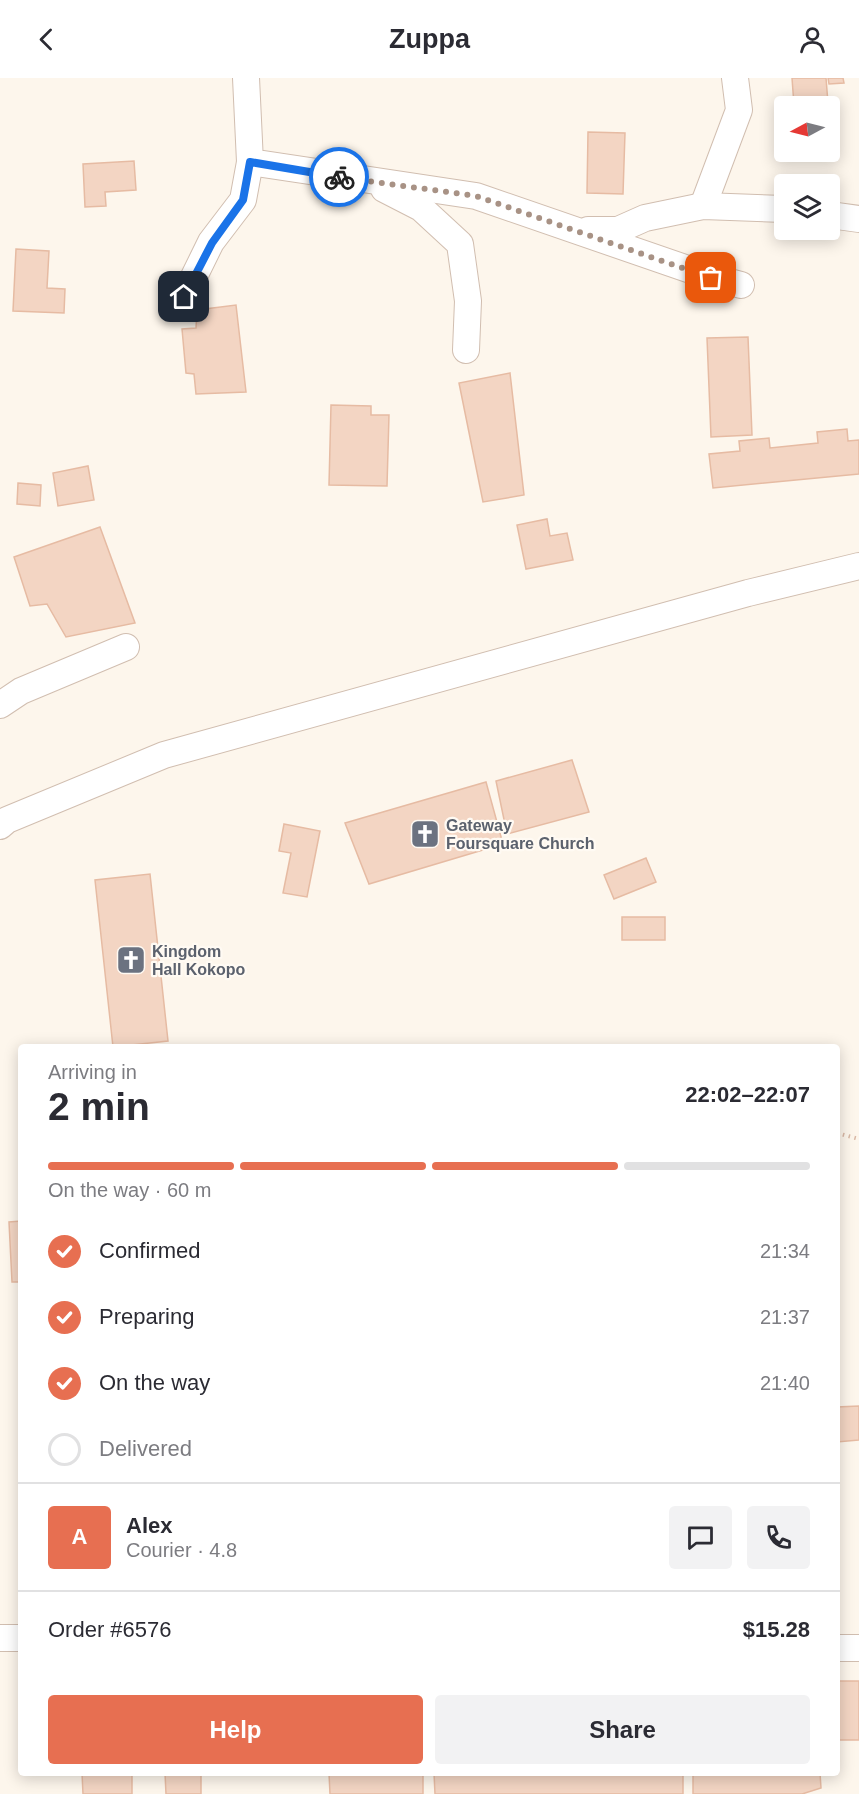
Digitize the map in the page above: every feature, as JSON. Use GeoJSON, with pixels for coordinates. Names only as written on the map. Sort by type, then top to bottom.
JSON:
{"type":"FeatureCollection","features":[{"type":"Feature","properties":{"kind":"street"},"geometry":{"type":"LineString","coordinates":[[184,297],[212,243],[243,200],[250,162],[246,78]]}},
{"type":"Feature","properties":{"kind":"street"},"geometry":{"type":"LineString","coordinates":[[703,206],[739,110],[735,78]]}},
{"type":"Feature","properties":{"kind":"street"},"geometry":{"type":"LineString","coordinates":[[250,162],[476,196],[741,285]]}},
{"type":"Feature","properties":{"kind":"street"},"geometry":{"type":"LineString","coordinates":[[370,181],[421,208],[460,244],[468,301],[466,350]]}},
{"type":"Feature","properties":{"kind":"street"},"geometry":{"type":"LineString","coordinates":[[573,230],[618,230],[645,218],[703,206],[774,209]]}},
{"type":"Feature","properties":{"kind":"street"},"geometry":{"type":"LineString","coordinates":[[840,216],[859,219]]}},
{"type":"Feature","properties":{"kind":"street"},"geometry":{"type":"LineString","coordinates":[[0,826],[7,820],[164,755],[748,593],[859,566]]}},
{"type":"Feature","properties":{"kind":"street"},"geometry":{"type":"LineString","coordinates":[[0,705],[21,691],[126,647]]}},
{"type":"Feature","properties":{"kind":"street"},"geometry":{"type":"LineString","coordinates":[[0,1638],[18,1638]]}},
{"type":"Feature","properties":{"kind":"street"},"geometry":{"type":"LineString","coordinates":[[840,1648],[859,1648]]}},
{"type":"Feature","properties":{"kind":"path"},"geometry":{"type":"LineString","coordinates":[[840,1134],[859,1139]]}},
{"type":"Feature","properties":{"kind":"building"},"geometry":{"type":"Polygon","coordinates":[[[792,78],[826,78],[827,96],[793,96],[792,78]]]}},
{"type":"Feature","properties":{"kind":"building"},"geometry":{"type":"Polygon","coordinates":[[[828,78],[843,78],[844,83],[829,84],[828,78]]]}},
{"type":"Feature","properties":{"kind":"building"},"geometry":{"type":"Polygon","coordinates":[[[588,132],[625,133],[623,194],[587,193],[588,132]]]}},
{"type":"Feature","properties":{"kind":"building"},"geometry":{"type":"Polygon","coordinates":[[[134,161],[136,190],[105,192],[106,206],[85,207],[83,164],[134,161]]]}},
{"type":"Feature","properties":{"kind":"building"},"geometry":{"type":"Polygon","coordinates":[[[16,249],[49,251],[47,288],[65,289],[64,313],[13,311],[16,249]]]}},
{"type":"Feature","properties":{"kind":"building"},"geometry":{"type":"Polygon","coordinates":[[[236,305],[246,392],[196,394],[194,374],[186,373],[182,329],[196,328],[197,310],[236,305]]]}},
{"type":"Feature","properties":{"kind":"building"},"geometry":{"type":"Polygon","coordinates":[[[748,337],[752,435],[711,437],[707,338],[748,337]]]}},
{"type":"Feature","properties":{"kind":"building"},"geometry":{"type":"Polygon","coordinates":[[[510,373],[524,495],[483,502],[459,383],[510,373]]]}},
{"type":"Feature","properties":{"kind":"building"},"geometry":{"type":"Polygon","coordinates":[[[331,405],[371,406],[371,415],[389,415],[387,486],[329,485],[331,405]]]}},
{"type":"Feature","properties":{"kind":"building"},"geometry":{"type":"Polygon","coordinates":[[[847,429],[848,441],[859,440],[859,474],[713,488],[709,454],[740,451],[739,441],[769,438],[770,448],[818,443],[817,432],[847,429]]]}},
{"type":"Feature","properties":{"kind":"building"},"geometry":{"type":"Polygon","coordinates":[[[88,466],[94,500],[58,506],[53,473],[88,466]]]}},
{"type":"Feature","properties":{"kind":"building"},"geometry":{"type":"Polygon","coordinates":[[[18,483],[41,485],[40,506],[17,504],[18,483]]]}},
{"type":"Feature","properties":{"kind":"building"},"geometry":{"type":"Polygon","coordinates":[[[547,519],[550,536],[567,533],[573,560],[526,569],[517,525],[547,519]]]}},
{"type":"Feature","properties":{"kind":"building"},"geometry":{"type":"Polygon","coordinates":[[[100,527],[135,623],[66,637],[47,604],[30,606],[14,557],[100,527]]]}},
{"type":"Feature","properties":{"kind":"building"},"geometry":{"type":"Polygon","coordinates":[[[572,760],[589,812],[507,834],[496,781],[572,760]]]}},
{"type":"Feature","properties":{"kind":"building","name":"Gateway Foursquare Church"},"geometry":{"type":"Polygon","coordinates":[[[486,782],[503,844],[369,884],[345,823],[486,782]]]}},
{"type":"Feature","properties":{"kind":"building"},"geometry":{"type":"Polygon","coordinates":[[[284,824],[320,831],[307,897],[283,893],[291,853],[279,851],[284,824]]]}},
{"type":"Feature","properties":{"kind":"building"},"geometry":{"type":"Polygon","coordinates":[[[646,858],[656,882],[614,899],[604,875],[646,858]]]}},
{"type":"Feature","properties":{"kind":"building","name":"Kingdom Hall Kokopo"},"geometry":{"type":"Polygon","coordinates":[[[150,874],[168,1041],[113,1044],[95,880],[150,874]]]}},
{"type":"Feature","properties":{"kind":"building"},"geometry":{"type":"Polygon","coordinates":[[[622,917],[665,917],[665,940],[622,940],[622,917]]]}},
{"type":"Feature","properties":{"kind":"building"},"geometry":{"type":"Polygon","coordinates":[[[18,1221],[18,1282],[12,1282],[9,1222],[18,1221]]]}},
{"type":"Feature","properties":{"kind":"building"},"geometry":{"type":"Polygon","coordinates":[[[859,1406],[859,1440],[840,1442],[840,1407],[859,1406]]]}},
{"type":"Feature","properties":{"kind":"building"},"geometry":{"type":"Polygon","coordinates":[[[840,1681],[859,1681],[859,1740],[840,1740],[840,1681]]]}},
{"type":"Feature","properties":{"kind":"building"},"geometry":{"type":"Polygon","coordinates":[[[82,1776],[132,1776],[132,1794],[83,1794],[82,1776]]]}},
{"type":"Feature","properties":{"kind":"building"},"geometry":{"type":"Polygon","coordinates":[[[165,1776],[201,1776],[201,1794],[166,1794],[165,1776]]]}},
{"type":"Feature","properties":{"kind":"building"},"geometry":{"type":"Polygon","coordinates":[[[329,1776],[423,1776],[423,1794],[330,1794],[329,1776]]]}},
{"type":"Feature","properties":{"kind":"building"},"geometry":{"type":"Polygon","coordinates":[[[434,1776],[683,1776],[683,1794],[435,1794],[434,1776]]]}},
{"type":"Feature","properties":{"kind":"building"},"geometry":{"type":"Polygon","coordinates":[[[693,1776],[820,1776],[821,1788],[802,1794],[693,1794],[693,1776]]]}},
{"type":"Feature","properties":{"kind":"way so far"},"geometry":{"type":"LineString","coordinates":[[339,177],[476,196],[711,278]]}},
{"type":"Feature","properties":{"kind":"place","name":"Gateway Foursquare Church"},"geometry":{"type":"Point","coordinates":[425,834]}},
{"type":"Feature","properties":{"kind":"place","name":"Kingdom Hall Kokopo"},"geometry":{"type":"Point","coordinates":[131,960]}},
{"type":"Feature","properties":{"kind":"route"},"geometry":{"type":"LineString","coordinates":[[184,297],[212,243],[243,200],[250,162],[339,177]]}}]}
